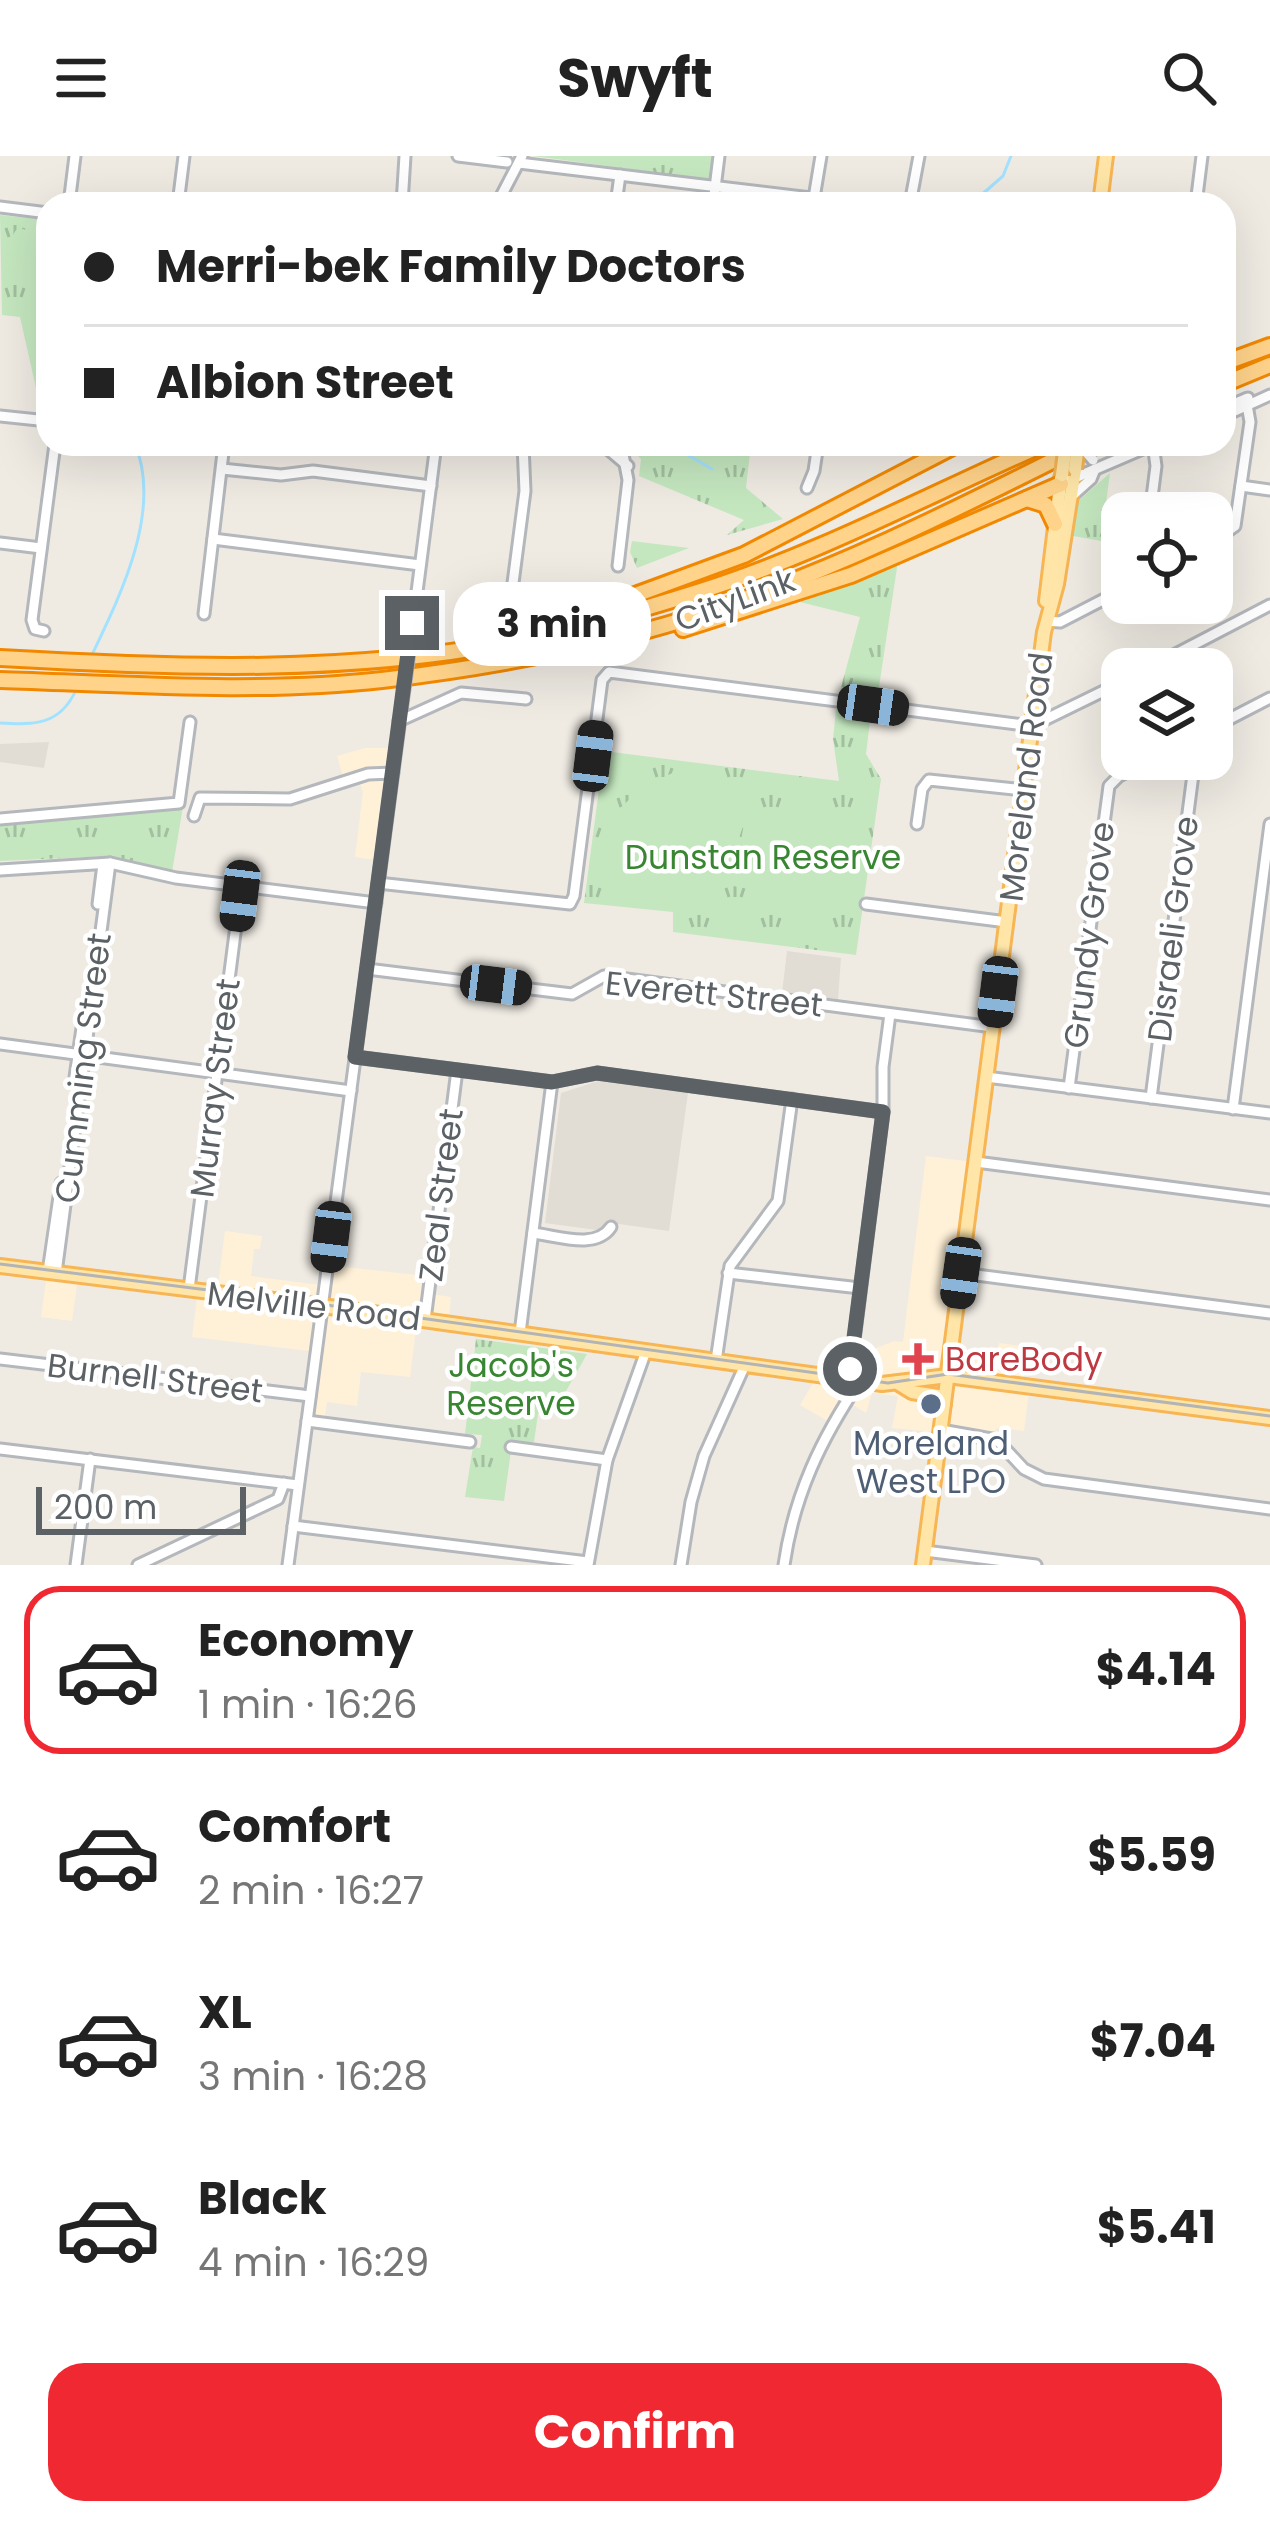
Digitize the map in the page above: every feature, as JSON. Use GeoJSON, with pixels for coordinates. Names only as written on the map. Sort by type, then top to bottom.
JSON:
{"type":"FeatureCollection","features":[{"type":"Feature","properties":{"kind":"highway"},"geometry":{"type":"LineString","coordinates":[[1236,359],[1270,346]]}},
{"type":"Feature","properties":{"kind":"highway"},"geometry":{"type":"LineString","coordinates":[[1236,379],[1270,365]]}},
{"type":"Feature","properties":{"kind":"highway"},"geometry":{"type":"LineString","coordinates":[[472,647],[615,604],[710,569],[934,456]]}},
{"type":"Feature","properties":{"kind":"highway","name":"CityLink"},"geometry":{"type":"LineString","coordinates":[[0,658],[272,665],[373,660],[525,639],[705,590],[813,550],[1018,456]]}},
{"type":"Feature","properties":{"kind":"highway","name":"CityLink"},"geometry":{"type":"LineString","coordinates":[[0,680],[222,686],[336,683],[542,654],[656,628],[768,590],[1055,456]]}},
{"type":"Feature","properties":{"kind":"highway"},"geometry":{"type":"LineString","coordinates":[[542,654],[662,635],[713,620],[851,574],[1068,481]]}},
{"type":"Feature","properties":{"kind":"highway"},"geometry":{"type":"LineString","coordinates":[[1028,499],[1046,505],[1055,524]]}},
{"type":"Feature","properties":{"kind":"main road"},"geometry":{"type":"LineString","coordinates":[[1102,192],[1106,156]]}},
{"type":"Feature","properties":{"kind":"main road","name":"Moreland Road"},"geometry":{"type":"LineString","coordinates":[[1045,624],[1068,481],[1067,456]]}},
{"type":"Feature","properties":{"kind":"main road","name":"Moreland Road"},"geometry":{"type":"LineString","coordinates":[[924,1558],[1055,524],[1077,456]]}},
{"type":"Feature","properties":{"kind":"main road","name":"Melville Road"},"geometry":{"type":"LineString","coordinates":[[0,1266],[854,1380],[899,1384],[948,1376],[1270,1418]]}},
{"type":"Feature","properties":{"kind":"main road"},"geometry":{"type":"LineString","coordinates":[[899,1384],[912,1393],[938,1396],[944,1404]]}},
{"type":"Feature","properties":{"kind":"street"},"geometry":{"type":"LineString","coordinates":[[70,192],[75,156]]}},
{"type":"Feature","properties":{"kind":"street"},"geometry":{"type":"LineString","coordinates":[[180,192],[184,156]]}},
{"type":"Feature","properties":{"kind":"street"},"geometry":{"type":"LineString","coordinates":[[403,192],[408,156]]}},
{"type":"Feature","properties":{"kind":"street"},"geometry":{"type":"LineString","coordinates":[[458,156],[754,192]]}},
{"type":"Feature","properties":{"kind":"street"},"geometry":{"type":"LineString","coordinates":[[714,192],[719,156]]}},
{"type":"Feature","properties":{"kind":"street"},"geometry":{"type":"LineString","coordinates":[[815,192],[821,156]]}},
{"type":"Feature","properties":{"kind":"street"},"geometry":{"type":"LineString","coordinates":[[912,192],[919,156]]}},
{"type":"Feature","properties":{"kind":"street"},"geometry":{"type":"LineString","coordinates":[[1198,192],[1202,156]]}},
{"type":"Feature","properties":{"kind":"street"},"geometry":{"type":"LineString","coordinates":[[502,192],[516,160]]}},
{"type":"Feature","properties":{"kind":"street"},"geometry":{"type":"LineString","coordinates":[[618,192],[620,175]]}},
{"type":"Feature","properties":{"kind":"street"},"geometry":{"type":"LineString","coordinates":[[0,207],[36,212]]}},
{"type":"Feature","properties":{"kind":"street"},"geometry":{"type":"LineString","coordinates":[[1236,407],[1270,392]]}},
{"type":"Feature","properties":{"kind":"street"},"geometry":{"type":"LineString","coordinates":[[1233,531],[1250,422],[1247,402]]}},
{"type":"Feature","properties":{"kind":"street"},"geometry":{"type":"LineString","coordinates":[[0,416],[36,420]]}},
{"type":"Feature","properties":{"kind":"street"},"geometry":{"type":"LineString","coordinates":[[44,631],[32,625],[53,456]]}},
{"type":"Feature","properties":{"kind":"street"},"geometry":{"type":"LineString","coordinates":[[204,614],[223,456]]}},
{"type":"Feature","properties":{"kind":"street"},"geometry":{"type":"LineString","coordinates":[[288,1565],[434,456]]}},
{"type":"Feature","properties":{"kind":"street"},"geometry":{"type":"LineString","coordinates":[[515,597],[524,456]]}},
{"type":"Feature","properties":{"kind":"street"},"geometry":{"type":"LineString","coordinates":[[616,456],[628,466]]}},
{"type":"Feature","properties":{"kind":"street"},"geometry":{"type":"LineString","coordinates":[[618,566],[628,466],[625,456]]}},
{"type":"Feature","properties":{"kind":"street"},"geometry":{"type":"LineString","coordinates":[[807,488],[816,456]]}},
{"type":"Feature","properties":{"kind":"street"},"geometry":{"type":"LineString","coordinates":[[1068,481],[1091,479],[1094,464],[1089,456]]}},
{"type":"Feature","properties":{"kind":"street"},"geometry":{"type":"LineString","coordinates":[[1068,481],[1094,464],[1125,456]]}},
{"type":"Feature","properties":{"kind":"street"},"geometry":{"type":"LineString","coordinates":[[1153,492],[1155,456]]}},
{"type":"Feature","properties":{"kind":"street"},"geometry":{"type":"LineString","coordinates":[[222,469],[281,475],[313,471],[430,486]]}},
{"type":"Feature","properties":{"kind":"street"},"geometry":{"type":"LineString","coordinates":[[1241,486],[1270,490]]}},
{"type":"Feature","properties":{"kind":"street"},"geometry":{"type":"LineString","coordinates":[[214,539],[420,565]]}},
{"type":"Feature","properties":{"kind":"street"},"geometry":{"type":"LineString","coordinates":[[0,543],[41,548]]}},
{"type":"Feature","properties":{"kind":"street"},"geometry":{"type":"LineString","coordinates":[[1045,624],[1060,622],[1101,601]]}},
{"type":"Feature","properties":{"kind":"street"},"geometry":{"type":"LineString","coordinates":[[1187,648],[1270,605]]}},
{"type":"Feature","properties":{"kind":"street"},"geometry":{"type":"LineString","coordinates":[[378,883],[569,904],[574,896],[606,673],[1032,726],[1101,692]]}},
{"type":"Feature","properties":{"kind":"street"},"geometry":{"type":"LineString","coordinates":[[400,716],[461,693],[526,700]]}},
{"type":"Feature","properties":{"kind":"street"},"geometry":{"type":"LineString","coordinates":[[1233,717],[1270,698]]}},
{"type":"Feature","properties":{"kind":"street"},"geometry":{"type":"LineString","coordinates":[[0,820],[179,803],[190,722]]}},
{"type":"Feature","properties":{"kind":"street"},"geometry":{"type":"LineString","coordinates":[[194,815],[200,798],[290,799],[368,774],[393,773]]}},
{"type":"Feature","properties":{"kind":"street"},"geometry":{"type":"LineString","coordinates":[[917,824],[922,789],[929,780],[1024,790]]}},
{"type":"Feature","properties":{"kind":"street","name":"Grundy Grove"},"geometry":{"type":"LineString","coordinates":[[1069,1088],[1111,783],[1116,780]]}},
{"type":"Feature","properties":{"kind":"street","name":"Disraeli Grove"},"geometry":{"type":"LineString","coordinates":[[1151,1098],[1192,780]]}},
{"type":"Feature","properties":{"kind":"street"},"geometry":{"type":"LineString","coordinates":[[1233,1108],[1270,824]]}},
{"type":"Feature","properties":{"kind":"street"},"geometry":{"type":"LineString","coordinates":[[0,870],[106,863],[176,878],[376,903]]}},
{"type":"Feature","properties":{"kind":"street","name":"Cumming Street"},"geometry":{"type":"LineString","coordinates":[[52,1273],[106,863]]}},
{"type":"Feature","properties":{"kind":"street","name":"Murray Street"},"geometry":{"type":"LineString","coordinates":[[189,1289],[241,887]]}},
{"type":"Feature","properties":{"kind":"street"},"geometry":{"type":"LineString","coordinates":[[866,904],[1007,922]]}},
{"type":"Feature","properties":{"kind":"street","name":"Everett Street"},"geometry":{"type":"LineString","coordinates":[[367,969],[572,994],[604,976],[993,1027]]}},
{"type":"Feature","properties":{"kind":"street"},"geometry":{"type":"LineString","coordinates":[[784,1565],[808,1471],[854,1380],[890,1014]]}},
{"type":"Feature","properties":{"kind":"street"},"geometry":{"type":"LineString","coordinates":[[0,1044],[350,1091]]}},
{"type":"Feature","properties":{"kind":"street"},"geometry":{"type":"LineString","coordinates":[[355,1057],[552,1082],[597,1073],[883,1112]]}},
{"type":"Feature","properties":{"kind":"street","name":"Zeal Street"},"geometry":{"type":"LineString","coordinates":[[425,1320],[457,1070]]}},
{"type":"Feature","properties":{"kind":"street"},"geometry":{"type":"LineString","coordinates":[[986,1077],[1270,1113]]}},
{"type":"Feature","properties":{"kind":"street"},"geometry":{"type":"LineString","coordinates":[[520,1334],[552,1082]]}},
{"type":"Feature","properties":{"kind":"street"},"geometry":{"type":"LineString","coordinates":[[716,1361],[728,1273],[734,1258],[778,1201],[792,1099]]}},
{"type":"Feature","properties":{"kind":"street"},"geometry":{"type":"LineString","coordinates":[[976,1162],[1270,1200]]}},
{"type":"Feature","properties":{"kind":"street"},"geometry":{"type":"LineString","coordinates":[[533,1233],[594,1241],[604,1238],[611,1227]]}},
{"type":"Feature","properties":{"kind":"street"},"geometry":{"type":"LineString","coordinates":[[734,1258],[758,1275]]}},
{"type":"Feature","properties":{"kind":"street"},"geometry":{"type":"LineString","coordinates":[[728,1273],[860,1288]]}},
{"type":"Feature","properties":{"kind":"street"},"geometry":{"type":"LineString","coordinates":[[961,1273],[1270,1313]]}},
{"type":"Feature","properties":{"kind":"street"},"geometry":{"type":"LineString","coordinates":[[293,1526],[588,1563],[607,1460],[646,1351]]}},
{"type":"Feature","properties":{"kind":"street","name":"Burnell Street"},"geometry":{"type":"LineString","coordinates":[[0,1359],[310,1396]]}},
{"type":"Feature","properties":{"kind":"street"},"geometry":{"type":"LineString","coordinates":[[681,1565],[698,1477],[745,1365]]}},
{"type":"Feature","properties":{"kind":"street"},"geometry":{"type":"LineString","coordinates":[[307,1420],[470,1442]]}},
{"type":"Feature","properties":{"kind":"street"},"geometry":{"type":"LineString","coordinates":[[941,1430],[997,1440],[1024,1469],[1043,1479],[1270,1509]]}},
{"type":"Feature","properties":{"kind":"street"},"geometry":{"type":"LineString","coordinates":[[511,1447],[607,1460]]}},
{"type":"Feature","properties":{"kind":"street"},"geometry":{"type":"LineString","coordinates":[[0,1449],[298,1485]]}},
{"type":"Feature","properties":{"kind":"street"},"geometry":{"type":"LineString","coordinates":[[76,1565],[90,1459]]}},
{"type":"Feature","properties":{"kind":"street"},"geometry":{"type":"LineString","coordinates":[[138,1565],[278,1499],[284,1484]]}},
{"type":"Feature","properties":{"kind":"street"},"geometry":{"type":"LineString","coordinates":[[924,1558],[1036,1565]]}},
{"type":"Feature","properties":{"kind":"shaded area"},"geometry":{"type":"Polygon","coordinates":[[[49,742],[44,768],[0,762],[0,744],[49,742]]]}},
{"type":"Feature","properties":{"kind":"shaded area"},"geometry":{"type":"Polygon","coordinates":[[[365,748],[392,748],[377,860],[355,857],[363,792],[358,779],[345,783],[337,756],[365,748]]]}},
{"type":"Feature","properties":{"kind":"shaded area"},"geometry":{"type":"Polygon","coordinates":[[[787,951],[841,958],[838,999],[782,993],[787,951]]]}},
{"type":"Feature","properties":{"kind":"shaded area"},"geometry":{"type":"Polygon","coordinates":[[[598,1081],[688,1093],[669,1231],[619,1224],[604,1231],[545,1223],[561,1093],[598,1081]]]}},
{"type":"Feature","properties":{"kind":"shaded area"},"geometry":{"type":"Polygon","coordinates":[[[926,1156],[973,1162],[950,1350],[997,1355],[999,1343],[1028,1347],[1023,1381],[1030,1383],[1024,1431],[999,1428],[983,1437],[892,1428],[898,1396],[872,1393],[866,1413],[845,1400],[831,1423],[800,1405],[815,1370],[851,1375],[853,1361],[872,1363],[874,1349],[903,1342],[926,1156]]]}},
{"type":"Feature","properties":{"kind":"shaded area"},"geometry":{"type":"Polygon","coordinates":[[[225,1231],[262,1236],[260,1249],[254,1249],[251,1276],[320,1285],[319,1297],[218,1285],[225,1231]]]}},
{"type":"Feature","properties":{"kind":"shaded area"},"geometry":{"type":"Polygon","coordinates":[[[335,1266],[426,1276],[424,1293],[451,1297],[449,1318],[418,1314],[410,1377],[361,1372],[357,1406],[327,1402],[325,1416],[312,1414],[318,1352],[192,1337],[197,1298],[327,1315],[335,1266]]]}},
{"type":"Feature","properties":{"kind":"shaded area"},"geometry":{"type":"Polygon","coordinates":[[[46,1280],[77,1284],[72,1321],[41,1317],[46,1280]]]}},
{"type":"Feature","properties":{"kind":"green space"},"geometry":{"type":"Polygon","coordinates":[[[533,156],[714,156],[711,180],[533,156]]]}},
{"type":"Feature","properties":{"kind":"green space"},"geometry":{"type":"Polygon","coordinates":[[[0,215],[36,219],[36,388],[20,317],[2,315],[0,215]]]}},
{"type":"Feature","properties":{"kind":"green space"},"geometry":{"type":"Polygon","coordinates":[[[24,229],[30,237],[22,276],[16,277],[7,270],[10,240],[16,230],[24,229]]]}},
{"type":"Feature","properties":{"kind":"green space"},"geometry":{"type":"Polygon","coordinates":[[[638,456],[750,456],[746,488],[783,519],[727,535],[744,520],[639,476],[638,456]]]}},
{"type":"Feature","properties":{"kind":"green space"},"geometry":{"type":"Polygon","coordinates":[[[1110,473],[1107,492],[1101,492],[1101,541],[1073,536],[1078,501],[1110,473]]]}},
{"type":"Feature","properties":{"kind":"green space"},"geometry":{"type":"Polygon","coordinates":[[[632,541],[689,548],[637,568],[630,552],[632,541]]]}},
{"type":"Feature","properties":{"kind":"green space"},"geometry":{"type":"Polygon","coordinates":[[[898,561],[877,700],[839,695],[860,617],[800,602],[898,561]]]}},
{"type":"Feature","properties":{"kind":"green space","name":"Dunstan Reserve"},"geometry":{"type":"Polygon","coordinates":[[[836,709],[871,713],[866,754],[881,779],[856,955],[673,932],[673,912],[584,903],[604,751],[839,781],[833,739],[836,709]]]}},
{"type":"Feature","properties":{"kind":"green space"},"geometry":{"type":"Polygon","coordinates":[[[680,770],[714,775],[734,790],[742,811],[738,835],[726,860],[706,882],[682,897],[654,904],[620,896],[603,873],[603,842],[609,826],[624,804],[680,770]]]}},
{"type":"Feature","properties":{"kind":"green space"},"geometry":{"type":"Polygon","coordinates":[[[183,807],[172,872],[111,856],[0,861],[0,825],[183,807]]]}},
{"type":"Feature","properties":{"kind":"green space"},"geometry":{"type":"Polygon","coordinates":[[[746,812],[851,830],[838,906],[733,886],[746,812]]]}},
{"type":"Feature","properties":{"kind":"green space","name":"Jacob's Reserve"},"geometry":{"type":"Polygon","coordinates":[[[476,1339],[587,1354],[561,1400],[538,1414],[534,1442],[512,1444],[504,1501],[465,1497],[473,1447],[480,1448],[482,1435],[465,1434],[476,1339]]]}},
{"type":"Feature","properties":{"kind":"waterway"},"geometry":{"type":"LineString","coordinates":[[985,192],[1003,176],[1011,156]]}},
{"type":"Feature","properties":{"kind":"waterway"},"geometry":{"type":"LineString","coordinates":[[90,659],[124,582],[141,526],[144,498],[138,456]]}},
{"type":"Feature","properties":{"kind":"waterway"},"geometry":{"type":"LineString","coordinates":[[690,456],[712,469]]}},
{"type":"Feature","properties":{"kind":"waterway"},"geometry":{"type":"LineString","coordinates":[[0,723],[45,720],[62,710],[76,690]]}},
{"type":"Feature","properties":{"kind":"tram line"},"geometry":{"type":"LineString","coordinates":[[0,1264],[888,1383],[948,1374],[1270,1416]]}},
{"type":"Feature","properties":{"kind":"place","name":"BareBody"},"geometry":{"type":"Point","coordinates":[918,1359]}},
{"type":"Feature","properties":{"kind":"place","name":"Moreland West LPO"},"geometry":{"type":"Point","coordinates":[931,1404]}},
{"type":"Feature","properties":{"kind":"route"},"geometry":{"type":"LineString","coordinates":[[412,623],[355,1057],[552,1082],[597,1073],[883,1112],[850,1369]]}}]}
